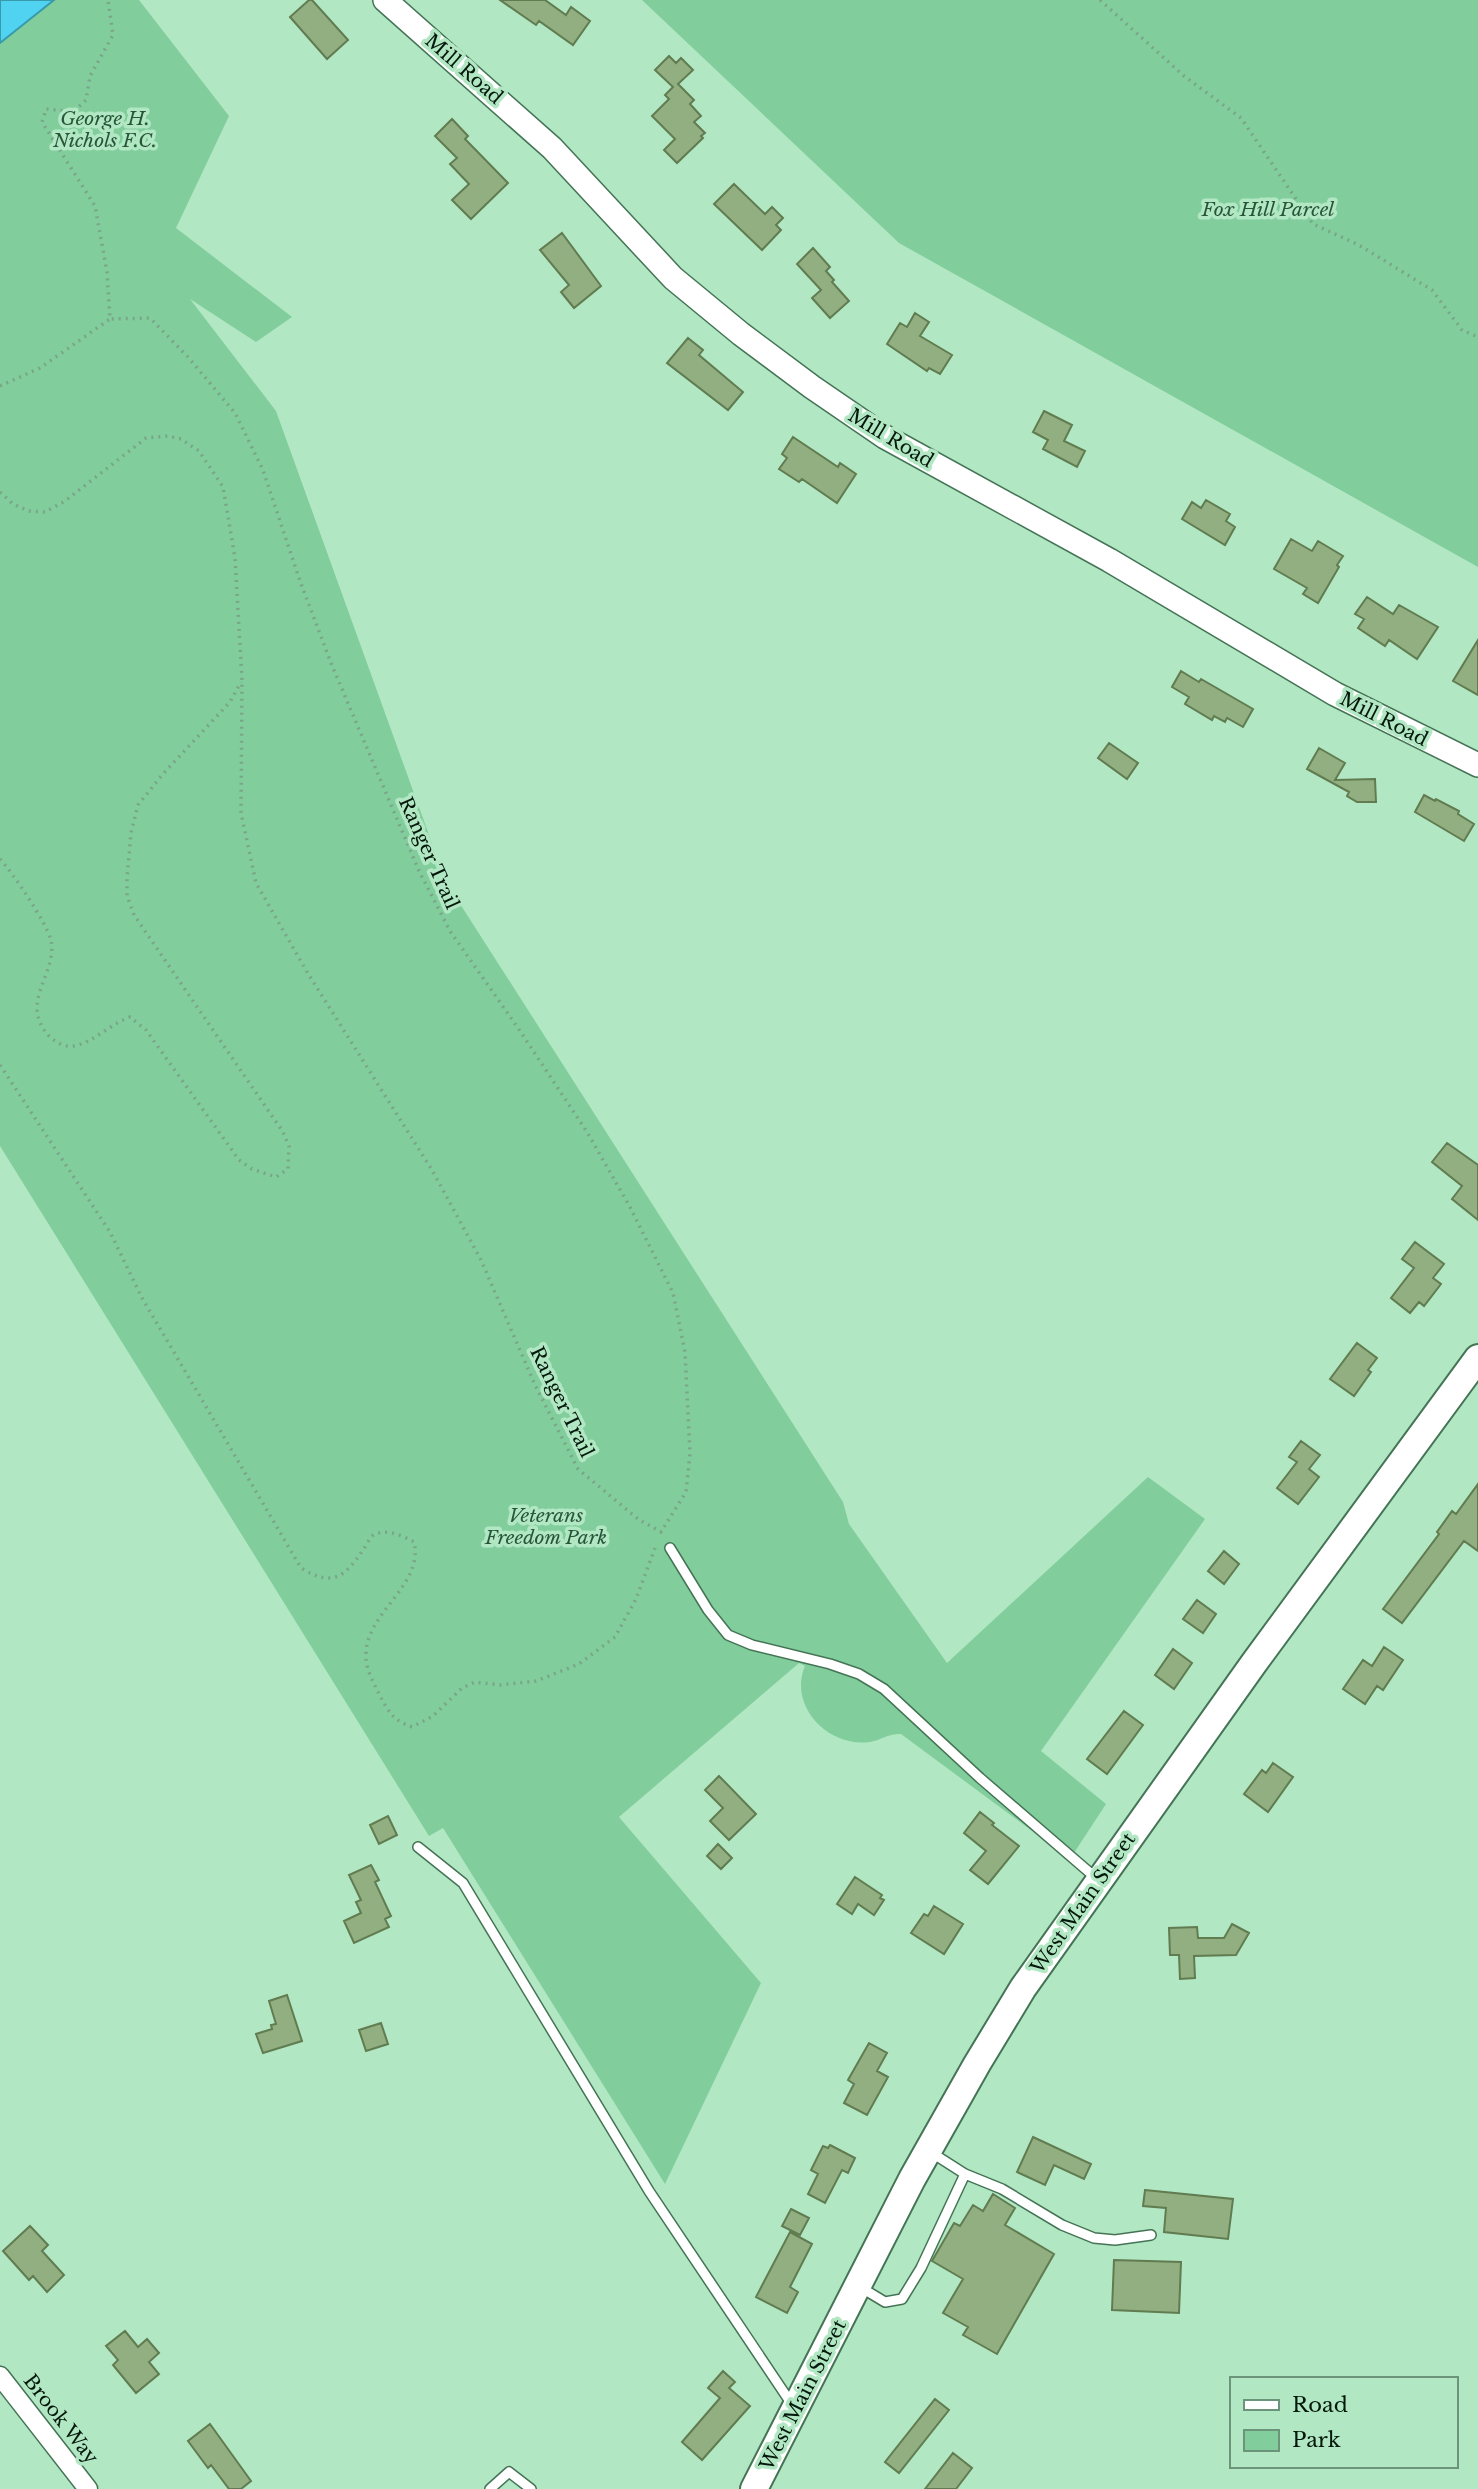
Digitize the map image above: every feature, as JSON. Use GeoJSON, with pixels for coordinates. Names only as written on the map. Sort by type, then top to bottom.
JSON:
{"type":"FeatureCollection","features":[{"type":"Feature","properties":{"kind":"main road","name":"West Main Street"},"geometry":{"type":"LineString","coordinates":[[754,2489],[928,2150],[1023,1988],[1098,1880],[1478,1357]]}},
{"type":"Feature","properties":{"kind":"street","name":"Mill Road"},"geometry":{"type":"LineString","coordinates":[[385,0],[552,148],[673,278],[741,334],[812,387],[885,437],[1109,560],[1335,694],[1478,765]]}},
{"type":"Feature","properties":{"kind":"street","name":"Brook Way"},"geometry":{"type":"LineString","coordinates":[[0,2376],[89,2489]]}},
{"type":"Feature","properties":{"kind":"lane"},"geometry":{"type":"LineString","coordinates":[[670,1548],[708,1610],[728,1635],[751,1645],[850,1671],[884,1689],[980,1778],[1098,1880]]}},
{"type":"Feature","properties":{"kind":"lane"},"geometry":{"type":"LineString","coordinates":[[418,1847],[463,1883],[649,2191],[795,2410]]}},
{"type":"Feature","properties":{"kind":"lane"},"geometry":{"type":"LineString","coordinates":[[928,2150],[965,2174],[1002,2189],[1062,2225],[1094,2238],[1115,2240],[1150,2235]]}},
{"type":"Feature","properties":{"kind":"lane"},"geometry":{"type":"LineString","coordinates":[[858,2285],[885,2302],[902,2300],[921,2268],[965,2174]]}},
{"type":"Feature","properties":{"kind":"lane"},"geometry":{"type":"LineString","coordinates":[[490,2489],[509,2472],[531,2489]]}},
{"type":"Feature","properties":{"kind":"path"},"geometry":{"type":"LineString","coordinates":[[0,386],[40,368],[110,319],[107,272],[95,206],[42,122],[46,109],[73,112],[86,100],[90,76],[113,34],[108,0]]}},
{"type":"Feature","properties":{"kind":"path"},"geometry":{"type":"LineString","coordinates":[[1100,0],[1184,76],[1241,118],[1313,223],[1359,246],[1432,290],[1461,330],[1478,337]]}},
{"type":"Feature","properties":{"kind":"path","name":"Ranger Trail"},"geometry":{"type":"LineString","coordinates":[[0,492],[29,511],[45,512],[65,501],[146,438],[168,436],[181,439],[198,451],[223,487],[235,558],[242,680],[241,813],[256,883],[307,972],[432,1170],[475,1249],[535,1385],[579,1469],[638,1519],[661,1532],[686,1492],[690,1454],[685,1352],[673,1293],[630,1207],[587,1132],[450,931],[419,870],[331,663],[263,470],[235,413],[188,357],[149,318],[110,319]]}},
{"type":"Feature","properties":{"kind":"path"},"geometry":{"type":"LineString","coordinates":[[0,859],[42,921],[51,940],[51,957],[37,1005],[37,1020],[55,1042],[71,1046],[84,1042],[130,1017],[146,1030],[239,1160],[252,1170],[276,1177],[288,1170],[289,1146],[283,1132],[134,915],[127,896],[128,858],[138,805],[230,702],[242,680]]}},
{"type":"Feature","properties":{"kind":"path"},"geometry":{"type":"LineString","coordinates":[[0,1065],[110,1232],[142,1298],[301,1568],[319,1579],[334,1578],[347,1571],[373,1536],[386,1532],[401,1535],[414,1542],[416,1553],[412,1569],[369,1634],[366,1653],[368,1672],[387,1710],[397,1722],[412,1727],[433,1716],[462,1688],[475,1682],[500,1685],[536,1681],[579,1664],[615,1637],[636,1599],[661,1532]]}},
{"type":"Feature","properties":{"kind":"path"},"geometry":{"type":"LineString","coordinates":[[661,1532],[670,1548]]}},
{"type":"Feature","properties":{"kind":"green space","name":"Veterans Freedom Park"},"geometry":{"type":"Polygon","coordinates":[[[0,0],[139,0],[229,116],[176,228],[292,317],[256,342],[190,299],[276,411],[446,882],[843,1502],[849,1524],[947,1663],[1148,1477],[1205,1519],[1041,1751],[1106,1804],[1070,1859],[901,1734],[870,1742],[854,1742],[826,1731],[807,1709],[802,1696],[801,1681],[805,1666],[799,1663],[619,1817],[761,1983],[665,2184],[443,1828],[429,1836],[0,1146],[0,0]]]}},
{"type":"Feature","properties":{"kind":"green space","name":"Fox Hill Parcel"},"geometry":{"type":"Polygon","coordinates":[[[642,0],[1478,0],[1478,567],[899,243],[642,0]]]}},
{"type":"Feature","properties":{"kind":"water"},"geometry":{"type":"Polygon","coordinates":[[[0,0],[54,0],[0,43],[0,0]]]}},
{"type":"Feature","properties":{"kind":"building"},"geometry":{"type":"Polygon","coordinates":[[[312,0],[348,40],[327,59],[290,17],[312,0]]]}},
{"type":"Feature","properties":{"kind":"building"},"geometry":{"type":"Polygon","coordinates":[[[500,0],[545,0],[566,15],[571,7],[590,21],[573,45],[539,21],[536,25],[500,0]]]}},
{"type":"Feature","properties":{"kind":"building"},"geometry":{"type":"Polygon","coordinates":[[[669,56],[676,63],[681,58],[693,70],[678,84],[694,100],[690,104],[701,116],[694,122],[705,133],[677,163],[664,150],[675,139],[652,116],[669,99],[665,95],[673,87],[655,70],[669,56]]]}},
{"type":"Feature","properties":{"kind":"building"},"geometry":{"type":"Polygon","coordinates":[[[452,119],[468,136],[465,139],[508,183],[471,219],[452,200],[469,184],[450,164],[457,158],[435,136],[452,119]]]}},
{"type":"Feature","properties":{"kind":"building"},"geometry":{"type":"Polygon","coordinates":[[[734,184],[765,214],[772,207],[783,218],[776,225],[781,230],[762,250],[714,204],[734,184]]]}},
{"type":"Feature","properties":{"kind":"building"},"geometry":{"type":"Polygon","coordinates":[[[562,233],[601,286],[574,308],[561,292],[569,285],[540,250],[562,233]]]}},
{"type":"Feature","properties":{"kind":"building"},"geometry":{"type":"Polygon","coordinates":[[[813,248],[830,267],[826,271],[834,280],[832,282],[849,301],[830,318],[812,298],[821,290],[797,264],[813,248]]]}},
{"type":"Feature","properties":{"kind":"building"},"geometry":{"type":"Polygon","coordinates":[[[915,313],[929,322],[920,336],[952,355],[940,374],[929,368],[927,371],[887,344],[900,323],[907,327],[915,313]]]}},
{"type":"Feature","properties":{"kind":"building"},"geometry":{"type":"Polygon","coordinates":[[[688,338],[703,350],[699,355],[743,392],[728,410],[667,363],[688,338]]]}},
{"type":"Feature","properties":{"kind":"building"},"geometry":{"type":"Polygon","coordinates":[[[1044,411],[1072,425],[1064,441],[1085,451],[1077,467],[1043,449],[1048,440],[1033,432],[1044,411]]]}},
{"type":"Feature","properties":{"kind":"building"},"geometry":{"type":"Polygon","coordinates":[[[793,437],[838,467],[840,463],[856,474],[837,503],[802,479],[799,482],[779,469],[787,458],[782,454],[793,437]]]}},
{"type":"Feature","properties":{"kind":"building"},"geometry":{"type":"Polygon","coordinates":[[[1206,500],[1230,514],[1226,521],[1235,527],[1225,545],[1182,519],[1192,502],[1201,508],[1206,500]]]}},
{"type":"Feature","properties":{"kind":"building"},"geometry":{"type":"Polygon","coordinates":[[[1291,539],[1312,551],[1318,541],[1343,556],[1318,603],[1303,594],[1307,588],[1274,569],[1291,539]]]}},
{"type":"Feature","properties":{"kind":"building"},"geometry":{"type":"Polygon","coordinates":[[[1367,597],[1393,614],[1399,605],[1438,627],[1417,659],[1389,640],[1385,646],[1358,628],[1364,619],[1355,614],[1367,597]]]}},
{"type":"Feature","properties":{"kind":"building"},"geometry":{"type":"Polygon","coordinates":[[[1478,640],[1478,695],[1453,681],[1478,640]]]}},
{"type":"Feature","properties":{"kind":"building"},"geometry":{"type":"Polygon","coordinates":[[[1181,671],[1199,682],[1201,679],[1253,709],[1243,727],[1227,718],[1225,722],[1214,716],[1212,720],[1185,704],[1189,697],[1172,687],[1181,671]]]}},
{"type":"Feature","properties":{"kind":"building"},"geometry":{"type":"Polygon","coordinates":[[[1109,743],[1138,763],[1127,779],[1098,758],[1109,743]]]}},
{"type":"Feature","properties":{"kind":"building"},"geometry":{"type":"Polygon","coordinates":[[[1319,748],[1345,763],[1335,780],[1375,779],[1376,802],[1357,802],[1347,796],[1349,792],[1307,769],[1319,748]]]}},
{"type":"Feature","properties":{"kind":"building"},"geometry":{"type":"Polygon","coordinates":[[[1424,795],[1459,811],[1458,814],[1474,824],[1464,841],[1415,812],[1424,795]]]}},
{"type":"Feature","properties":{"kind":"building"},"geometry":{"type":"Polygon","coordinates":[[[1447,1143],[1478,1165],[1478,1220],[1452,1199],[1462,1186],[1432,1162],[1447,1143]]]}},
{"type":"Feature","properties":{"kind":"building"},"geometry":{"type":"Polygon","coordinates":[[[1415,1242],[1444,1264],[1433,1278],[1441,1284],[1424,1306],[1419,1302],[1410,1313],[1391,1298],[1414,1268],[1402,1259],[1415,1242]]]}},
{"type":"Feature","properties":{"kind":"building"},"geometry":{"type":"Polygon","coordinates":[[[1357,1343],[1377,1358],[1368,1370],[1371,1372],[1354,1396],[1330,1379],[1357,1343]]]}},
{"type":"Feature","properties":{"kind":"building"},"geometry":{"type":"Polygon","coordinates":[[[1301,1441],[1320,1455],[1309,1469],[1319,1477],[1298,1504],[1277,1488],[1297,1462],[1289,1457],[1301,1441]]]}},
{"type":"Feature","properties":{"kind":"building"},"geometry":{"type":"Polygon","coordinates":[[[1478,1484],[1478,1551],[1464,1541],[1402,1623],[1383,1609],[1439,1534],[1437,1532],[1452,1511],[1456,1514],[1478,1484]]]}},
{"type":"Feature","properties":{"kind":"building"},"geometry":{"type":"Polygon","coordinates":[[[1224,1551],[1239,1564],[1224,1584],[1208,1571],[1224,1551]]]}},
{"type":"Feature","properties":{"kind":"building"},"geometry":{"type":"Polygon","coordinates":[[[1197,1600],[1216,1614],[1203,1633],[1183,1619],[1197,1600]]]}},
{"type":"Feature","properties":{"kind":"building"},"geometry":{"type":"Polygon","coordinates":[[[1384,1647],[1403,1660],[1383,1690],[1377,1686],[1365,1704],[1343,1689],[1363,1660],[1372,1666],[1384,1647]]]}},
{"type":"Feature","properties":{"kind":"building"},"geometry":{"type":"Polygon","coordinates":[[[1173,1649],[1192,1663],[1174,1689],[1155,1675],[1173,1649]]]}},
{"type":"Feature","properties":{"kind":"building"},"geometry":{"type":"Polygon","coordinates":[[[1124,1711],[1143,1725],[1107,1774],[1087,1759],[1124,1711]]]}},
{"type":"Feature","properties":{"kind":"building"},"geometry":{"type":"Polygon","coordinates":[[[1273,1763],[1293,1777],[1268,1812],[1244,1794],[1262,1770],[1266,1773],[1273,1763]]]}},
{"type":"Feature","properties":{"kind":"building"},"geometry":{"type":"Polygon","coordinates":[[[719,1776],[756,1814],[729,1840],[710,1821],[723,1808],[705,1790],[719,1776]]]}},
{"type":"Feature","properties":{"kind":"building"},"geometry":{"type":"Polygon","coordinates":[[[980,1812],[1019,1846],[988,1884],[970,1870],[986,1851],[964,1833],[980,1812]]]}},
{"type":"Feature","properties":{"kind":"building"},"geometry":{"type":"Polygon","coordinates":[[[388,1816],[397,1835],[379,1844],[370,1825],[388,1816]]]}},
{"type":"Feature","properties":{"kind":"building"},"geometry":{"type":"Polygon","coordinates":[[[718,1844],[732,1858],[721,1869],[707,1856],[718,1844]]]}},
{"type":"Feature","properties":{"kind":"building"},"geometry":{"type":"Polygon","coordinates":[[[371,1865],[379,1880],[375,1882],[391,1916],[385,1919],[389,1927],[354,1943],[344,1921],[361,1913],[356,1902],[361,1900],[349,1875],[371,1865]]]}},
{"type":"Feature","properties":{"kind":"building"},"geometry":{"type":"Polygon","coordinates":[[[855,1877],[882,1895],[880,1898],[884,1900],[874,1915],[858,1904],[852,1914],[837,1904],[855,1877]]]}},
{"type":"Feature","properties":{"kind":"building"},"geometry":{"type":"Polygon","coordinates":[[[934,1906],[963,1924],[944,1954],[911,1933],[924,1914],[928,1916],[934,1906]]]}},
{"type":"Feature","properties":{"kind":"building"},"geometry":{"type":"Polygon","coordinates":[[[1232,1924],[1249,1933],[1236,1955],[1194,1956],[1195,1978],[1180,1979],[1179,1955],[1170,1955],[1169,1928],[1197,1927],[1198,1938],[1224,1938],[1232,1924]]]}},
{"type":"Feature","properties":{"kind":"building"},"geometry":{"type":"Polygon","coordinates":[[[287,1995],[302,2041],[263,2053],[256,2034],[272,2029],[271,2025],[276,2024],[269,2001],[287,1995]]]}},
{"type":"Feature","properties":{"kind":"building"},"geometry":{"type":"Polygon","coordinates":[[[381,2023],[388,2044],[366,2051],[359,2030],[381,2023]]]}},
{"type":"Feature","properties":{"kind":"building"},"geometry":{"type":"Polygon","coordinates":[[[869,2043],[887,2053],[877,2071],[888,2077],[867,2115],[844,2103],[854,2084],[848,2080],[869,2043]]]}},
{"type":"Feature","properties":{"kind":"building"},"geometry":{"type":"Polygon","coordinates":[[[1033,2137],[1091,2164],[1084,2179],[1054,2165],[1045,2185],[1017,2172],[1033,2137]]]}},
{"type":"Feature","properties":{"kind":"building"},"geometry":{"type":"Polygon","coordinates":[[[830,2145],[855,2158],[848,2173],[842,2170],[825,2203],[808,2194],[818,2174],[811,2170],[823,2146],[828,2148],[830,2145]]]}},
{"type":"Feature","properties":{"kind":"building"},"geometry":{"type":"Polygon","coordinates":[[[1145,2190],[1233,2199],[1228,2239],[1164,2232],[1166,2208],[1143,2206],[1145,2190]]]}},
{"type":"Feature","properties":{"kind":"building"},"geometry":{"type":"Polygon","coordinates":[[[993,2194],[1015,2208],[1005,2225],[1054,2254],[997,2354],[963,2335],[968,2327],[943,2313],[963,2279],[932,2261],[954,2223],[960,2226],[973,2205],[983,2211],[993,2194]]]}},
{"type":"Feature","properties":{"kind":"building"},"geometry":{"type":"Polygon","coordinates":[[[791,2209],[809,2218],[800,2235],[782,2226],[791,2209]]]}},
{"type":"Feature","properties":{"kind":"building"},"geometry":{"type":"Polygon","coordinates":[[[30,2226],[48,2245],[42,2251],[64,2275],[47,2292],[33,2276],[29,2280],[3,2251],[30,2226]]]}},
{"type":"Feature","properties":{"kind":"building"},"geometry":{"type":"Polygon","coordinates":[[[790,2232],[812,2244],[790,2287],[798,2292],[787,2313],[756,2297],[790,2232]]]}},
{"type":"Feature","properties":{"kind":"building"},"geometry":{"type":"Polygon","coordinates":[[[1114,2260],[1181,2262],[1179,2313],[1112,2310],[1114,2260]]]}},
{"type":"Feature","properties":{"kind":"building"},"geometry":{"type":"Polygon","coordinates":[[[125,2331],[138,2347],[147,2339],[159,2353],[149,2362],[159,2374],[136,2393],[113,2365],[118,2360],[106,2346],[125,2331]]]}},
{"type":"Feature","properties":{"kind":"building"},"geometry":{"type":"Polygon","coordinates":[[[723,2371],[735,2382],[729,2388],[750,2406],[702,2460],[682,2442],[720,2398],[708,2388],[723,2371]]]}},
{"type":"Feature","properties":{"kind":"building"},"geometry":{"type":"Polygon","coordinates":[[[935,2399],[949,2410],[899,2473],[885,2462],[935,2399]]]}},
{"type":"Feature","properties":{"kind":"building"},"geometry":{"type":"Polygon","coordinates":[[[210,2424],[251,2481],[241,2489],[229,2489],[211,2465],[208,2468],[188,2441],[210,2424]]]}},
{"type":"Feature","properties":{"kind":"building"},"geometry":{"type":"Polygon","coordinates":[[[953,2453],[972,2468],[956,2489],[925,2489],[953,2453]]]}},
{"type":"Feature","properties":{"kind":"park label","name":"George H. Nichols F.C."},"geometry":{"type":"Point","coordinates":[105,129]}}]}
